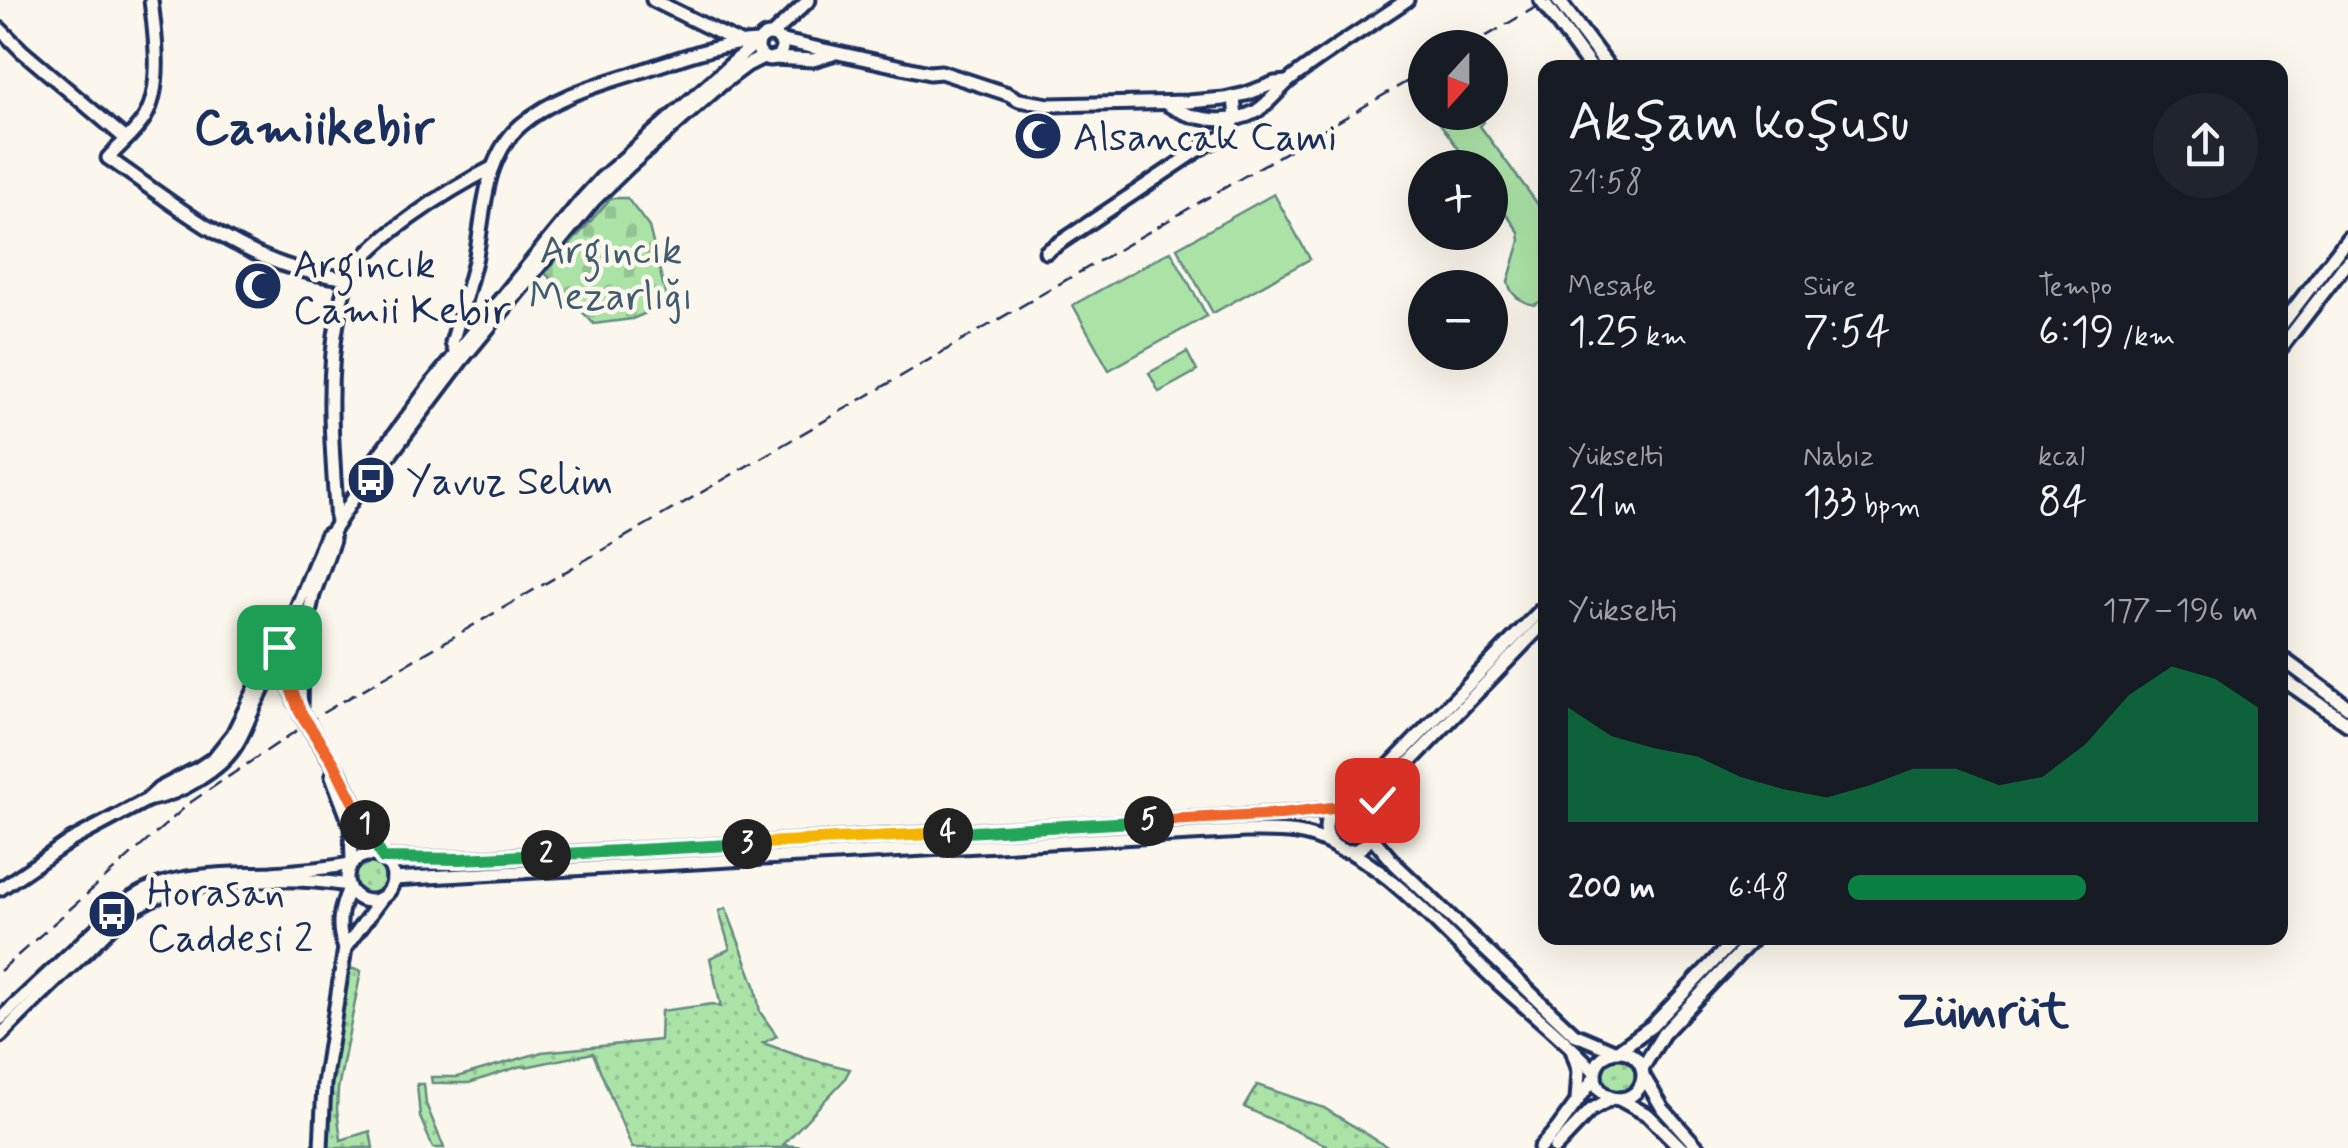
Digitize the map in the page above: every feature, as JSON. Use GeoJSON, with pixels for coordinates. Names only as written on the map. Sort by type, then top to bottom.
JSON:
{"type":"FeatureCollection","features":[{"type":"Feature","properties":{"kind":"main road"},"geometry":{"type":"LineString","coordinates":[[1540,0],[1585,60]]}},
{"type":"Feature","properties":{"kind":"main road"},"geometry":{"type":"LineString","coordinates":[[1558,0],[1603,60]]}},
{"type":"Feature","properties":{"kind":"main road"},"geometry":{"type":"LineString","coordinates":[[2288,663],[2348,707]]}},
{"type":"Feature","properties":{"kind":"main road"},"geometry":{"type":"LineString","coordinates":[[2288,683],[2348,724]]}},
{"type":"Feature","properties":{"kind":"street"},"geometry":{"type":"LineString","coordinates":[[151,0],[156,51],[152,100],[144,118],[108,158],[234,244],[282,266],[348,278]]}},
{"type":"Feature","properties":{"kind":"street"},"geometry":{"type":"LineString","coordinates":[[653,0],[738,42],[763,50],[813,60],[835,53]]}},
{"type":"Feature","properties":{"kind":"street"},"geometry":{"type":"LineString","coordinates":[[775,38],[809,0]]}},
{"type":"Feature","properties":{"kind":"street"},"geometry":{"type":"LineString","coordinates":[[1165,103],[1182,114],[1225,119],[1260,108],[1287,82],[1407,0]]}},
{"type":"Feature","properties":{"kind":"street"},"geometry":{"type":"LineString","coordinates":[[0,29],[126,139]]}},
{"type":"Feature","properties":{"kind":"street"},"geometry":{"type":"LineString","coordinates":[[364,483],[371,480],[460,362],[587,208],[763,50],[764,36],[929,73],[940,72],[1014,98],[1049,105],[1224,99],[1274,82],[1287,82]]}},
{"type":"Feature","properties":{"kind":"street"},"geometry":{"type":"LineString","coordinates":[[147,800],[162,798],[196,780],[223,761],[238,742],[268,681],[326,536],[364,483],[365,474],[566,218],[601,180],[752,46],[780,51],[775,38]]}},
{"type":"Feature","properties":{"kind":"street"},"geometry":{"type":"LineString","coordinates":[[456,354],[452,343],[475,259],[492,168],[514,132],[558,101],[589,87],[738,42]]}},
{"type":"Feature","properties":{"kind":"street"},"geometry":{"type":"LineString","coordinates":[[1046,252],[1226,134],[1224,99]]}},
{"type":"Feature","properties":{"kind":"street"},"geometry":{"type":"LineString","coordinates":[[1206,145],[1225,119],[1224,99]]}},
{"type":"Feature","properties":{"kind":"street"},"geometry":{"type":"LineString","coordinates":[[300,712],[302,645],[314,595],[334,540],[330,374],[348,278],[372,250],[414,215],[492,168]]}},
{"type":"Feature","properties":{"kind":"street"},"geometry":{"type":"LineString","coordinates":[[2288,317],[2348,238]]}},
{"type":"Feature","properties":{"kind":"street"},"geometry":{"type":"LineString","coordinates":[[2288,339],[2348,260]]}},
{"type":"Feature","properties":{"kind":"street"},"geometry":{"type":"LineString","coordinates":[[1336,847],[1329,840],[1328,818],[1365,791],[1538,613]]}},
{"type":"Feature","properties":{"kind":"street"},"geometry":{"type":"LineString","coordinates":[[1349,851],[1362,846],[1370,835],[1374,807],[1384,789],[1538,629]]}},
{"type":"Feature","properties":{"kind":"street"},"geometry":{"type":"LineString","coordinates":[[0,889],[70,841],[199,768],[222,749],[237,726],[287,632],[295,633],[302,645]]}},
{"type":"Feature","properties":{"kind":"street"},"geometry":{"type":"LineString","coordinates":[[282,647],[297,654],[302,645]]}},
{"type":"Feature","properties":{"kind":"street"},"geometry":{"type":"LineString","coordinates":[[282,647],[300,712],[333,762],[382,858],[391,867],[393,879],[390,891],[345,948],[324,1084],[321,1148]]}},
{"type":"Feature","properties":{"kind":"street"},"geometry":{"type":"LineString","coordinates":[[268,681],[290,686]]}},
{"type":"Feature","properties":{"kind":"street"},"geometry":{"type":"LineString","coordinates":[[318,740],[349,818],[352,836],[348,886],[340,917],[340,936],[345,948]]}},
{"type":"Feature","properties":{"kind":"street"},"geometry":{"type":"LineString","coordinates":[[0,1019],[120,906],[142,892],[204,875],[275,873],[351,863],[366,854],[382,858],[460,859],[1281,814],[1353,806],[1370,821]]}},
{"type":"Feature","properties":{"kind":"street"},"geometry":{"type":"LineString","coordinates":[[393,879],[1245,831],[1310,834],[1349,851],[1387,877],[1492,978],[1571,1046],[1595,1074],[1601,1091],[1641,1110],[1681,1148]]}},
{"type":"Feature","properties":{"kind":"street"},"geometry":{"type":"LineString","coordinates":[[1370,835],[1574,1034],[1634,1055],[1663,1109],[1698,1148]]}},
{"type":"Feature","properties":{"kind":"street"},"geometry":{"type":"LineString","coordinates":[[0,1036],[122,917],[148,900],[200,885],[276,880],[324,881],[348,886],[363,900],[382,898]]}},
{"type":"Feature","properties":{"kind":"street"},"geometry":{"type":"LineString","coordinates":[[324,881],[332,889],[340,917]]}},
{"type":"Feature","properties":{"kind":"street"},"geometry":{"type":"LineString","coordinates":[[1540,1148],[1576,1104],[1601,1058],[1652,1026],[1729,945]]}},
{"type":"Feature","properties":{"kind":"street"},"geometry":{"type":"LineString","coordinates":[[1555,1148],[1591,1110],[1638,1091],[1643,1072],[1663,1034],[1747,945]]}},
{"type":"Feature","properties":{"kind":"street"},"geometry":{"type":"LineString","coordinates":[[1571,1046],[1580,1070],[1576,1104]]}},
{"type":"Feature","properties":{"kind":"green space"},"geometry":{"type":"Polygon","coordinates":[[[1445,130],[1483,130],[1498,150],[1459,150],[1445,130]]]}},
{"type":"Feature","properties":{"kind":"green space"},"geometry":{"type":"Polygon","coordinates":[[[1508,164],[1538,205],[1538,303],[1534,305],[1521,300],[1508,282],[1519,232],[1508,217],[1508,164]]]}},
{"type":"Feature","properties":{"kind":"green space"},"geometry":{"type":"Polygon","coordinates":[[[1274,194],[1310,259],[1213,313],[1177,248],[1274,194]]]}},
{"type":"Feature","properties":{"kind":"green space","name":"Argıncık Mezarlığı"},"geometry":{"type":"Polygon","coordinates":[[[611,198],[627,198],[649,227],[668,304],[632,319],[594,324],[545,273],[611,198]]]}},
{"type":"Feature","properties":{"kind":"green space"},"geometry":{"type":"Polygon","coordinates":[[[1171,251],[1207,316],[1109,370],[1073,305],[1171,251]]]}},
{"type":"Feature","properties":{"kind":"green space"},"geometry":{"type":"Polygon","coordinates":[[[1187,352],[1197,371],[1159,392],[1149,373],[1187,352]]]}},
{"type":"Feature","properties":{"kind":"green space"},"geometry":{"type":"Polygon","coordinates":[[[370,859],[383,865],[389,878],[383,891],[370,897],[357,891],[351,878],[357,865],[370,859]]]}},
{"type":"Feature","properties":{"kind":"green space"},"geometry":{"type":"Polygon","coordinates":[[[726,908],[755,985],[760,1012],[777,1036],[763,1043],[850,1069],[783,1145],[818,1148],[632,1148],[593,1053],[521,1066],[469,1083],[432,1083],[431,1077],[457,1077],[542,1052],[660,1040],[661,1011],[713,1004],[721,1007],[710,958],[730,949],[719,911],[726,908]]]}},
{"type":"Feature","properties":{"kind":"green space"},"geometry":{"type":"Polygon","coordinates":[[[349,968],[361,971],[338,1089],[341,1140],[370,1131],[373,1148],[327,1148],[331,1074],[349,968]]]}},
{"type":"Feature","properties":{"kind":"green space"},"geometry":{"type":"Polygon","coordinates":[[[1619,1058],[1631,1063],[1636,1075],[1631,1087],[1619,1092],[1607,1087],[1602,1075],[1607,1063],[1619,1058]]]}},
{"type":"Feature","properties":{"kind":"green space"},"geometry":{"type":"Polygon","coordinates":[[[417,1084],[424,1084],[426,1104],[444,1148],[433,1148],[420,1117],[417,1084]]]}},
{"type":"Feature","properties":{"kind":"green space"},"geometry":{"type":"Polygon","coordinates":[[[1257,1085],[1324,1108],[1389,1148],[1332,1148],[1244,1107],[1257,1085]]]}},
{"type":"Feature","properties":{"kind":"railway"},"geometry":{"type":"LineString","coordinates":[[1497,30],[1548,0]]}},
{"type":"Feature","properties":{"kind":"railway"},"geometry":{"type":"LineString","coordinates":[[0,971],[191,802],[321,714],[1408,81]]}},
{"type":"Feature","properties":{"kind":"place","name":"Alsancak Cami"},"geometry":{"type":"Point","coordinates":[1038,136]}},
{"type":"Feature","properties":{"kind":"place","name":"Argıncık Camii Kebir"},"geometry":{"type":"Point","coordinates":[258,286]}},
{"type":"Feature","properties":{"kind":"place","name":"Yavuz Selim"},"geometry":{"type":"Point","coordinates":[371,480]}},
{"type":"Feature","properties":{"kind":"place","name":"Horasan Caddesi 2"},"geometry":{"type":"Point","coordinates":[112,914]}},
{"type":"Feature","properties":{"kind":"district","name":"Camiikebir"},"geometry":{"type":"Point","coordinates":[314,125]}},
{"type":"Feature","properties":{"kind":"district","name":"Zümrüt"},"geometry":{"type":"Point","coordinates":[1983,1009]}},
{"type":"Feature","properties":{"kind":"route"},"geometry":{"type":"LineString","coordinates":[[279,647],[286,655],[288,680],[300,712],[333,762],[383,858],[460,859],[677,848],[1281,814],[1348,806],[1365,812],[1370,821],[1377,800]]}}]}
